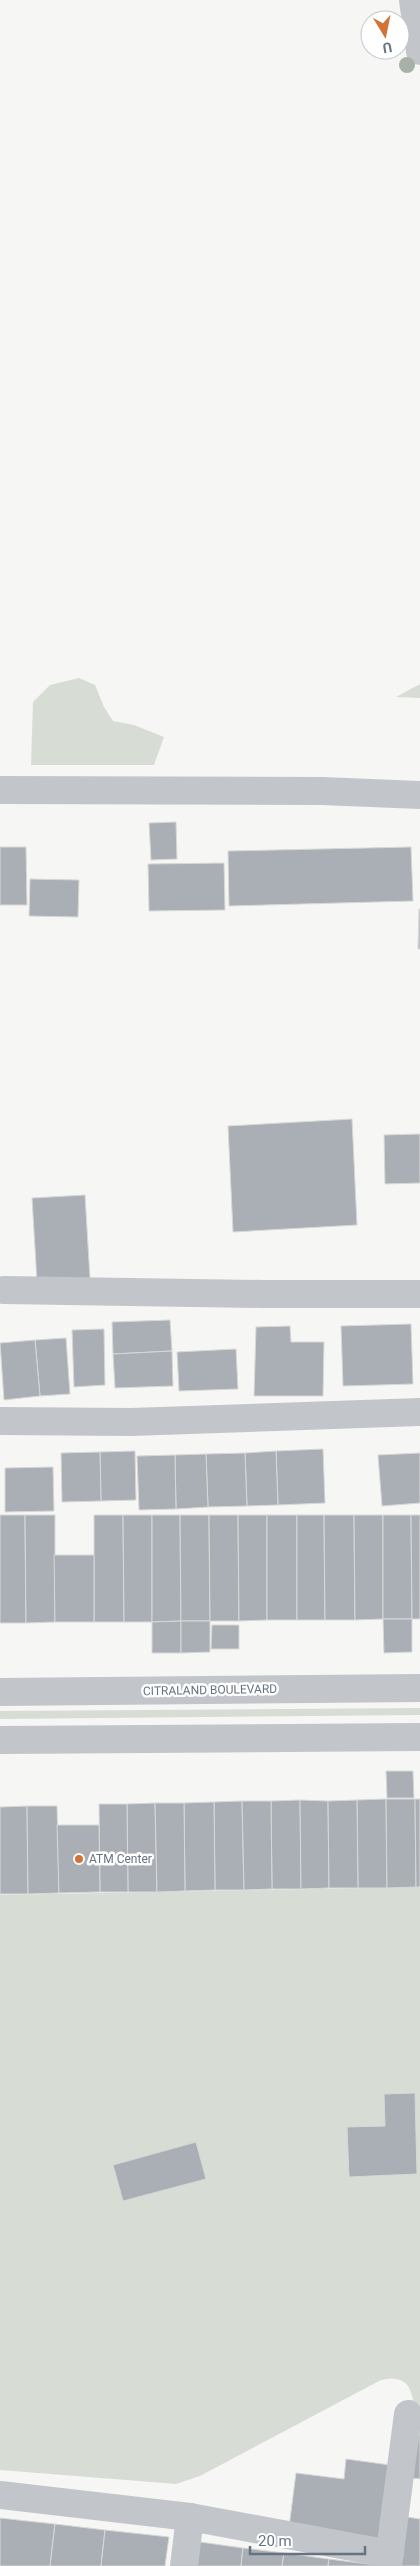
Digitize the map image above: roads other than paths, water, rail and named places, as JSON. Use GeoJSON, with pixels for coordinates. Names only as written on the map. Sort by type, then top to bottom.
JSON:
{"type":"FeatureCollection","features":[{"type":"Feature","properties":{"kind":"street"},"geometry":{"type":"LineString","coordinates":[[413,0],[420,51]]}},
{"type":"Feature","properties":{"kind":"street"},"geometry":{"type":"LineString","coordinates":[[0,790],[322,791],[420,796]]}},
{"type":"Feature","properties":{"kind":"street"},"geometry":{"type":"LineString","coordinates":[[4,1290],[263,1294],[420,1294]]}},
{"type":"Feature","properties":{"kind":"street"},"geometry":{"type":"LineString","coordinates":[[0,1421],[131,1422],[420,1412]]}},
{"type":"Feature","properties":{"kind":"street","name":"CITRALAND BOULEVARD"},"geometry":{"type":"LineString","coordinates":[[0,1692],[420,1688]]}},
{"type":"Feature","properties":{"kind":"street"},"geometry":{"type":"LineString","coordinates":[[0,1740],[420,1737]]}},
{"type":"Feature","properties":{"kind":"street"},"geometry":{"type":"LineString","coordinates":[[0,2495],[190,2517],[389,2560],[409,2494],[408,2414]]}},
{"type":"Feature","properties":{"kind":"street"},"geometry":{"type":"LineString","coordinates":[[184,2566],[190,2517]]}},
{"type":"Feature","properties":{"kind":"place","name":"ATM Center"},"geometry":{"type":"Point","coordinates":[79,1859]}}]}
